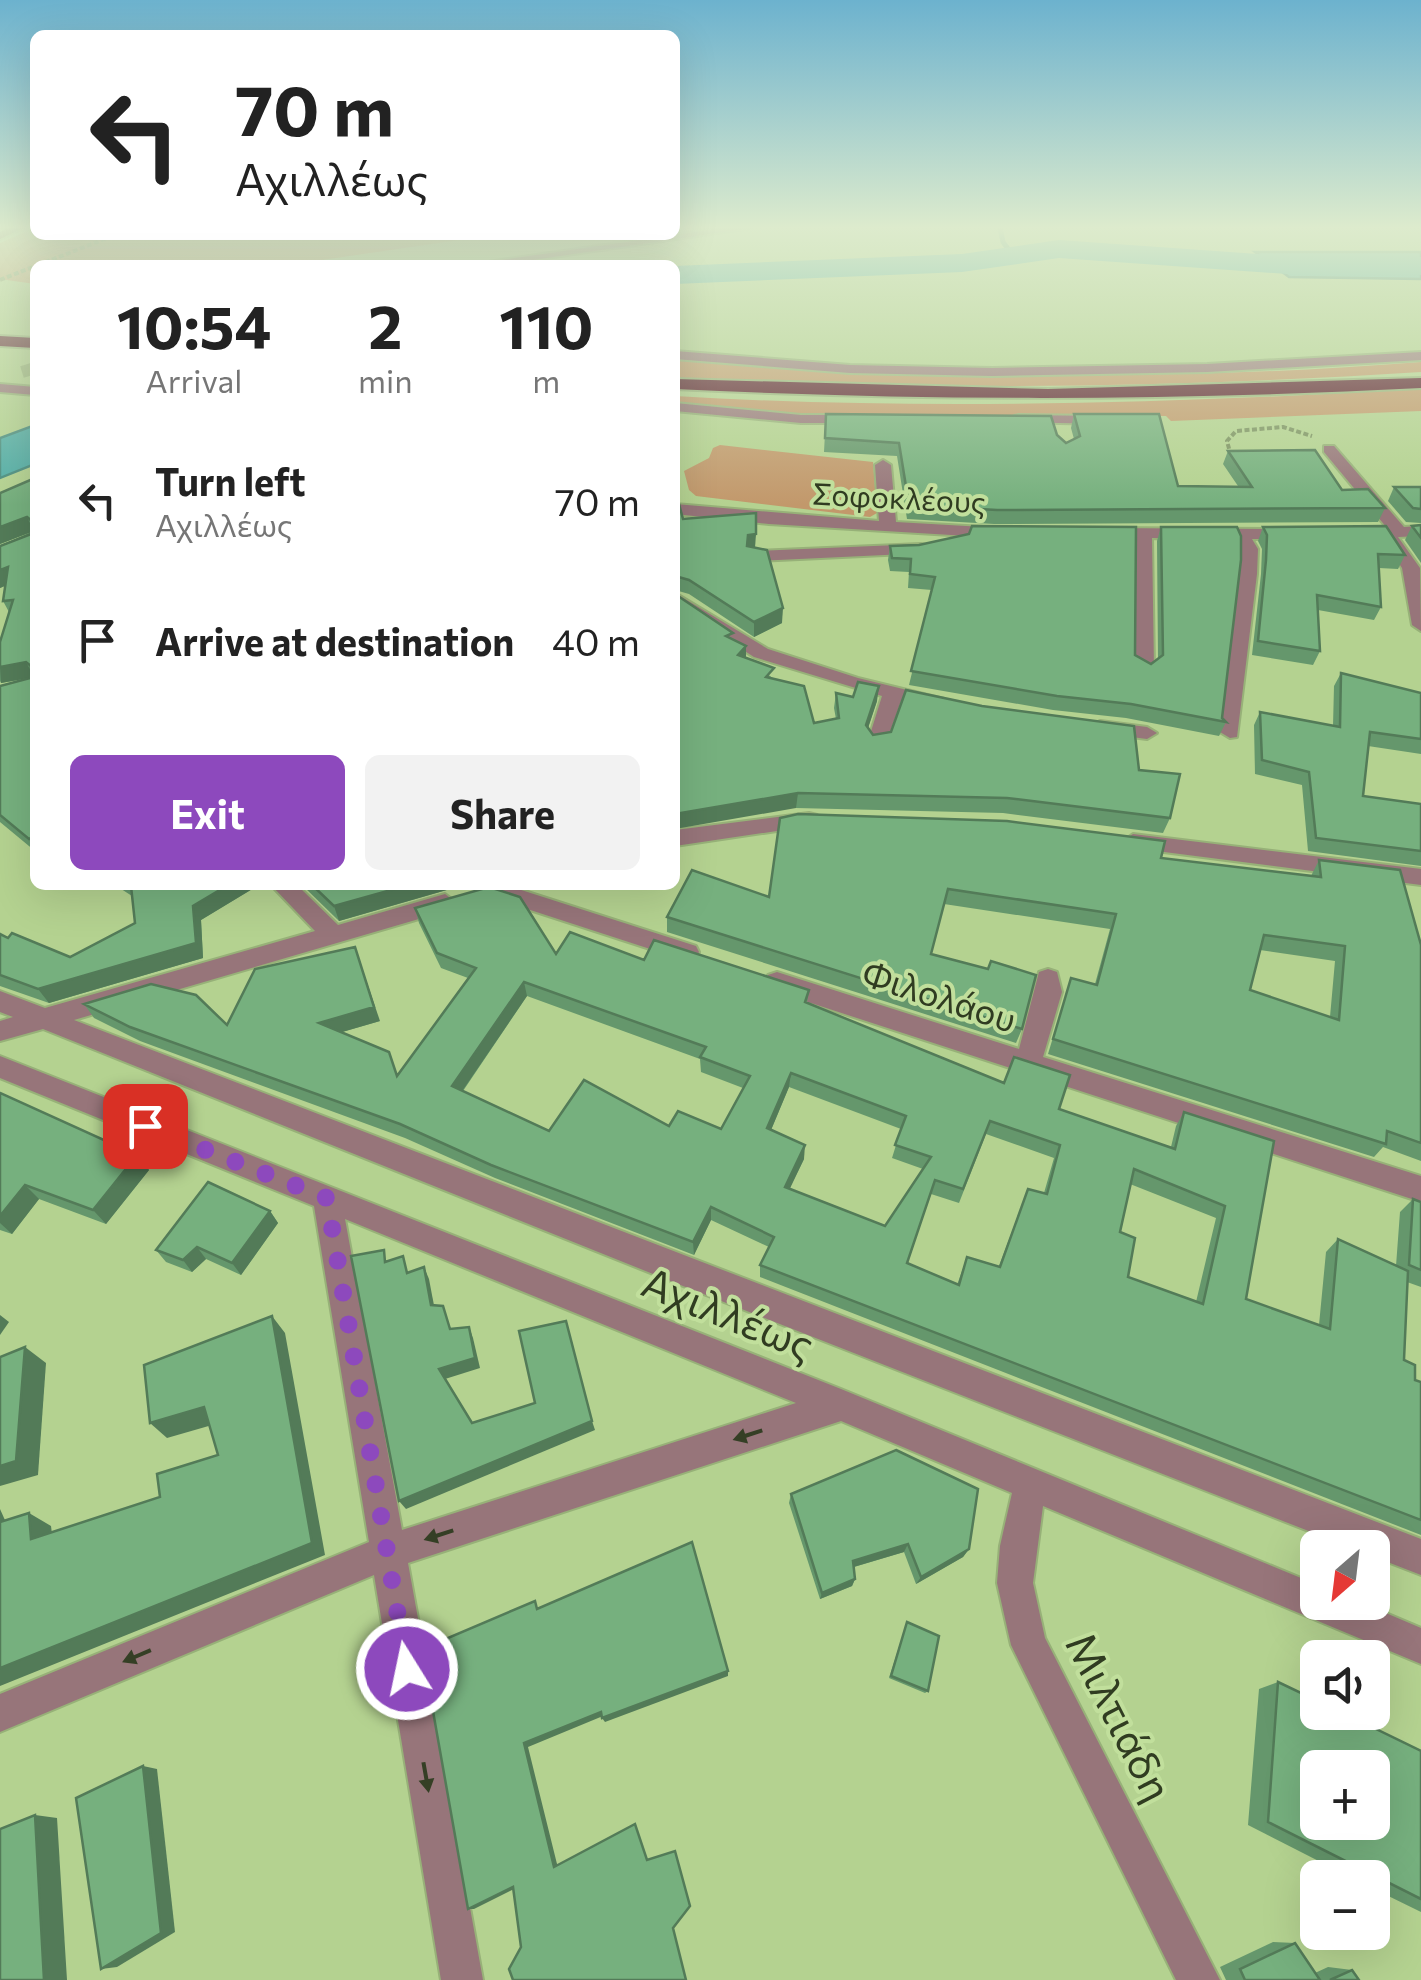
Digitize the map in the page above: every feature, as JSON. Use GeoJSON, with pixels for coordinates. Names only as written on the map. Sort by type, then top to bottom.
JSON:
{"type":"FeatureCollection","features":[{"type":"Feature","properties":{"kind":"highway"},"geometry":{"type":"LineString","coordinates":[[0,341],[30,344]]}},
{"type":"Feature","properties":{"kind":"highway"},"geometry":{"type":"LineString","coordinates":[[680,384],[887,395],[1112,396],[1421,384]]}},
{"type":"Feature","properties":{"kind":"street"},"geometry":{"type":"LineString","coordinates":[[680,354],[931,371],[1187,367],[1421,356]]}},
{"type":"Feature","properties":{"kind":"street"},"geometry":{"type":"LineString","coordinates":[[0,379],[22,372]]}},
{"type":"Feature","properties":{"kind":"street"},"geometry":{"type":"LineString","coordinates":[[0,388],[30,391]]}},
{"type":"Feature","properties":{"kind":"street"},"geometry":{"type":"LineString","coordinates":[[680,407],[801,419],[870,420]]}},
{"type":"Feature","properties":{"kind":"street"},"geometry":{"type":"LineString","coordinates":[[998,419],[1059,426],[1117,420]]}},
{"type":"Feature","properties":{"kind":"street"},"geometry":{"type":"LineString","coordinates":[[1329,449],[1393,533],[1410,568],[1421,625]]}},
{"type":"Feature","properties":{"kind":"street"},"geometry":{"type":"LineString","coordinates":[[883,465],[888,526]]}},
{"type":"Feature","properties":{"kind":"street","name":"Σοφοκλέους"},"geometry":{"type":"LineString","coordinates":[[680,509],[1003,533],[916,550],[756,556]]}},
{"type":"Feature","properties":{"kind":"street"},"geometry":{"type":"LineString","coordinates":[[1342,534],[1421,531]]}},
{"type":"Feature","properties":{"kind":"street"},"geometry":{"type":"LineString","coordinates":[[1087,533],[1314,534]]}},
{"type":"Feature","properties":{"kind":"street"},"geometry":{"type":"LineString","coordinates":[[1143,533],[1147,554],[1142,598],[1144,669]]}},
{"type":"Feature","properties":{"kind":"street"},"geometry":{"type":"LineString","coordinates":[[1230,732],[1248,574],[1249,550],[1241,534]]}},
{"type":"Feature","properties":{"kind":"street"},"geometry":{"type":"LineString","coordinates":[[680,601],[761,653],[893,694],[963,708]]}},
{"type":"Feature","properties":{"kind":"street"},"geometry":{"type":"LineString","coordinates":[[878,741],[893,694]]}},
{"type":"Feature","properties":{"kind":"street"},"geometry":{"type":"LineString","coordinates":[[1084,726],[1146,733]]}},
{"type":"Feature","properties":{"kind":"street"},"geometry":{"type":"LineString","coordinates":[[680,837],[797,819],[832,820]]}},
{"type":"Feature","properties":{"kind":"street"},"geometry":{"type":"LineString","coordinates":[[1120,840],[1421,876]]}},
{"type":"Feature","properties":{"kind":"street"},"geometry":{"type":"LineString","coordinates":[[288,890],[334,935]]}},
{"type":"Feature","properties":{"kind":"street"},"geometry":{"type":"LineString","coordinates":[[5,1030],[490,890]]}},
{"type":"Feature","properties":{"kind":"street"},"geometry":{"type":"LineString","coordinates":[[509,890],[709,960]]}},
{"type":"Feature","properties":{"kind":"street","name":"Φιλολάου"},"geometry":{"type":"LineString","coordinates":[[747,972],[1421,1190]]}},
{"type":"Feature","properties":{"kind":"street"},"geometry":{"type":"LineString","coordinates":[[1028,1062],[1049,992],[1048,980]]}},
{"type":"Feature","properties":{"kind":"street","name":"Αχιλλέως"},"geometry":{"type":"LineString","coordinates":[[0,1001],[676,1269],[1421,1557]]}},
{"type":"Feature","properties":{"kind":"street","name":"Αχιλλέως"},"geometry":{"type":"LineString","coordinates":[[0,1067],[841,1405],[1421,1646]]}},
{"type":"Feature","properties":{"kind":"street"},"geometry":{"type":"LineString","coordinates":[[327,1198],[462,1980]]}},
{"type":"Feature","properties":{"kind":"street"},"geometry":{"type":"LineString","coordinates":[[0,1713],[387,1552],[841,1405]]}},
{"type":"Feature","properties":{"kind":"street","name":"Μιλτιάδη"},"geometry":{"type":"LineString","coordinates":[[1031,1484],[1013,1576],[1016,1610],[1038,1663],[1199,1980]]}},
{"type":"Feature","properties":{"kind":"path"},"geometry":{"type":"LineString","coordinates":[[1232,458],[1230,434],[1265,428],[1300,431],[1329,449]]}},
{"type":"Feature","properties":{"kind":"shaded area"},"geometry":{"type":"Polygon","coordinates":[[[680,360],[1048,375],[1235,373],[1421,362],[1421,372],[1328,377],[1048,386],[680,380],[680,360]]]}},
{"type":"Feature","properties":{"kind":"shaded area"},"geometry":{"type":"Polygon","coordinates":[[[1421,389],[1421,411],[1171,421],[1166,416],[819,416],[680,405],[680,396],[955,404],[1235,398],[1421,389]]]}},
{"type":"Feature","properties":{"kind":"shaded area"},"geometry":{"type":"Polygon","coordinates":[[[720,445],[873,462],[877,513],[870,517],[696,496],[689,490],[684,471],[709,458],[713,448],[720,445]]]}},
{"type":"Feature","properties":{"kind":"water"},"geometry":{"type":"Polygon","coordinates":[[[30,427],[30,466],[0,478],[0,438],[30,427]]]}},
{"type":"Feature","properties":{"kind":"building"},"geometry":{"type":"Polygon","coordinates":[[[826,414],[1051,416],[1057,435],[1066,443],[1080,436],[1074,414],[1159,414],[1178,486],[1252,487],[1228,451],[1315,450],[1342,490],[1368,489],[1385,508],[997,510],[909,505],[899,443],[825,438],[826,414]]]}},
{"type":"Feature","properties":{"kind":"building"},"geometry":{"type":"Polygon","coordinates":[[[30,480],[30,519],[27,517],[0,527],[0,493],[30,480]]]}},
{"type":"Feature","properties":{"kind":"building"},"geometry":{"type":"Polygon","coordinates":[[[1394,487],[1421,487],[1421,509],[1413,508],[1394,487]]]}},
{"type":"Feature","properties":{"kind":"building"},"geometry":{"type":"Polygon","coordinates":[[[680,508],[683,519],[756,513],[756,534],[748,535],[747,546],[767,550],[783,608],[754,622],[680,577],[680,508]]]}},
{"type":"Feature","properties":{"kind":"building"},"geometry":{"type":"Polygon","coordinates":[[[972,526],[1136,527],[1135,655],[1151,664],[1163,655],[1161,527],[1237,527],[1241,560],[1222,718],[1226,722],[911,671],[935,577],[910,574],[911,559],[892,558],[890,546],[919,545],[969,534],[972,526]]]}},
{"type":"Feature","properties":{"kind":"building"},"geometry":{"type":"Polygon","coordinates":[[[1386,526],[1405,555],[1378,554],[1381,607],[1317,595],[1320,651],[1258,641],[1266,560],[1267,535],[1263,527],[1386,526]]]}},
{"type":"Feature","properties":{"kind":"building"},"geometry":{"type":"Polygon","coordinates":[[[30,534],[30,665],[26,662],[0,667],[0,642],[13,600],[3,601],[8,567],[0,570],[0,546],[30,534]]]}},
{"type":"Feature","properties":{"kind":"building"},"geometry":{"type":"Polygon","coordinates":[[[680,597],[733,633],[726,636],[746,646],[738,655],[774,668],[766,677],[804,686],[814,723],[839,718],[836,693],[853,697],[858,682],[879,686],[866,725],[873,735],[891,732],[906,690],[982,706],[1134,726],[1139,770],[1180,774],[1170,818],[1007,798],[798,793],[680,813],[680,597]]]}},
{"type":"Feature","properties":{"kind":"building"},"geometry":{"type":"Polygon","coordinates":[[[1341,673],[1421,693],[1421,739],[1370,732],[1363,796],[1421,804],[1421,851],[1316,838],[1309,772],[1262,760],[1260,712],[1340,727],[1341,673]]]}},
{"type":"Feature","properties":{"kind":"building"},"geometry":{"type":"Polygon","coordinates":[[[30,678],[29,839],[0,815],[0,686],[30,678]]]}},
{"type":"Feature","properties":{"kind":"building"},"geometry":{"type":"Polygon","coordinates":[[[798,814],[1007,821],[1165,841],[1161,858],[1321,877],[1319,860],[1400,870],[1421,945],[1421,1143],[1387,1131],[1386,1144],[1053,1039],[1071,978],[1097,985],[1116,914],[948,889],[931,954],[988,969],[991,961],[1036,975],[1022,1029],[667,917],[692,870],[769,897],[780,818],[798,814]],[[1264,935],[1250,990],[1339,1020],[1345,946],[1264,935]]]}},
{"type":"Feature","properties":{"kind":"building"},"geometry":{"type":"Polygon","coordinates":[[[131,890],[220,890],[193,906],[196,943],[38,989],[0,975],[0,934],[8,938],[12,933],[70,957],[135,923],[131,890]]]}},
{"type":"Feature","properties":{"kind":"building"},"geometry":{"type":"Polygon","coordinates":[[[317,890],[391,890],[334,906],[317,890]]]}},
{"type":"Feature","properties":{"kind":"building"},"geometry":{"type":"Polygon","coordinates":[[[478,890],[498,890],[520,897],[556,954],[570,932],[644,960],[654,940],[809,990],[805,1002],[1004,1083],[1014,1057],[1070,1075],[1059,1109],[1175,1149],[1184,1112],[1274,1141],[1246,1299],[1330,1329],[1338,1239],[1408,1271],[1404,1360],[1415,1365],[1415,1380],[1421,1382],[1421,1520],[760,1265],[774,1237],[711,1207],[693,1242],[491,1165],[400,1124],[130,1027],[84,1004],[151,984],[196,995],[227,1025],[255,969],[355,947],[374,1007],[319,1023],[389,1052],[397,1076],[476,968],[437,953],[415,908],[478,890]],[[524,982],[452,1086],[549,1131],[584,1080],[669,1126],[678,1111],[721,1129],[750,1076],[700,1057],[706,1047],[524,982]],[[791,1073],[767,1128],[805,1145],[785,1187],[885,1226],[931,1157],[895,1145],[906,1116],[791,1073]],[[990,1121],[963,1189],[935,1180],[907,1263],[959,1285],[967,1257],[1000,1267],[1028,1189],[1047,1194],[1060,1145],[990,1121]],[[1134,1169],[1120,1232],[1135,1238],[1128,1277],[1203,1304],[1225,1206],[1134,1169]]]}},
{"type":"Feature","properties":{"kind":"building"},"geometry":{"type":"Polygon","coordinates":[[[0,1093],[137,1155],[93,1210],[25,1185],[0,1216],[0,1093]]]}},
{"type":"Feature","properties":{"kind":"building"},"geometry":{"type":"Polygon","coordinates":[[[208,1182],[270,1211],[232,1263],[197,1247],[183,1260],[156,1250],[208,1182]]]}},
{"type":"Feature","properties":{"kind":"building"},"geometry":{"type":"Polygon","coordinates":[[[1413,1199],[1421,1202],[1421,1270],[1409,1265],[1413,1199]]]}},
{"type":"Feature","properties":{"kind":"building"},"geometry":{"type":"Polygon","coordinates":[[[384,1250],[385,1262],[403,1256],[407,1273],[424,1267],[431,1305],[443,1306],[450,1329],[469,1327],[475,1358],[439,1369],[472,1423],[535,1403],[519,1331],[566,1321],[592,1421],[399,1501],[351,1256],[384,1250]]]}},
{"type":"Feature","properties":{"kind":"building"},"geometry":{"type":"Polygon","coordinates":[[[272,1316],[312,1543],[0,1668],[0,1522],[29,1513],[31,1539],[160,1497],[157,1474],[218,1455],[204,1407],[150,1423],[144,1365],[272,1316]]]}},
{"type":"Feature","properties":{"kind":"building"},"geometry":{"type":"Polygon","coordinates":[[[25,1347],[16,1461],[0,1466],[0,1357],[25,1347]]]}},
{"type":"Feature","properties":{"kind":"building"},"geometry":{"type":"Polygon","coordinates":[[[896,1450],[978,1489],[969,1549],[921,1577],[908,1544],[853,1561],[855,1579],[822,1593],[791,1494],[896,1450]]]}},
{"type":"Feature","properties":{"kind":"building"},"geometry":{"type":"Polygon","coordinates":[[[692,1542],[728,1671],[602,1718],[601,1712],[524,1743],[554,1867],[635,1824],[647,1860],[675,1851],[690,1906],[673,1928],[686,1980],[513,1980],[509,1969],[521,1947],[513,1887],[468,1909],[422,1649],[535,1601],[537,1609],[692,1542]]]}},
{"type":"Feature","properties":{"kind":"building"},"geometry":{"type":"Polygon","coordinates":[[[907,1622],[939,1636],[928,1691],[891,1676],[907,1622]]]}},
{"type":"Feature","properties":{"kind":"building"},"geometry":{"type":"Polygon","coordinates":[[[1278,1682],[1300,1692],[1300,1730],[1378,1730],[1421,1751],[1421,1899],[1390,1883],[1390,1860],[1344,1860],[1304,1840],[1390,1840],[1390,1750],[1300,1750],[1300,1838],[1268,1822],[1278,1682]]]}},
{"type":"Feature","properties":{"kind":"building"},"geometry":{"type":"Polygon","coordinates":[[[143,1766],[161,1933],[101,1969],[76,1798],[143,1766]]]}},
{"type":"Feature","properties":{"kind":"building"},"geometry":{"type":"Polygon","coordinates":[[[35,1815],[44,1980],[0,1980],[0,1829],[35,1815]]]}},
{"type":"Feature","properties":{"kind":"building"},"geometry":{"type":"Polygon","coordinates":[[[1295,1943],[1320,1980],[1245,1980],[1240,1969],[1295,1943]]]}},
{"type":"Feature","properties":{"kind":"building"},"geometry":{"type":"Polygon","coordinates":[[[1352,1970],[1359,1980],[1330,1980],[1352,1970]]]}},
{"type":"Feature","properties":{"kind":"tunnel"},"geometry":{"type":"LineString","coordinates":[[22,372],[30,370]]}},
{"type":"Feature","properties":{"kind":"route"},"geometry":{"type":"LineString","coordinates":[[145,1126],[327,1198],[407,1669]]}}]}
